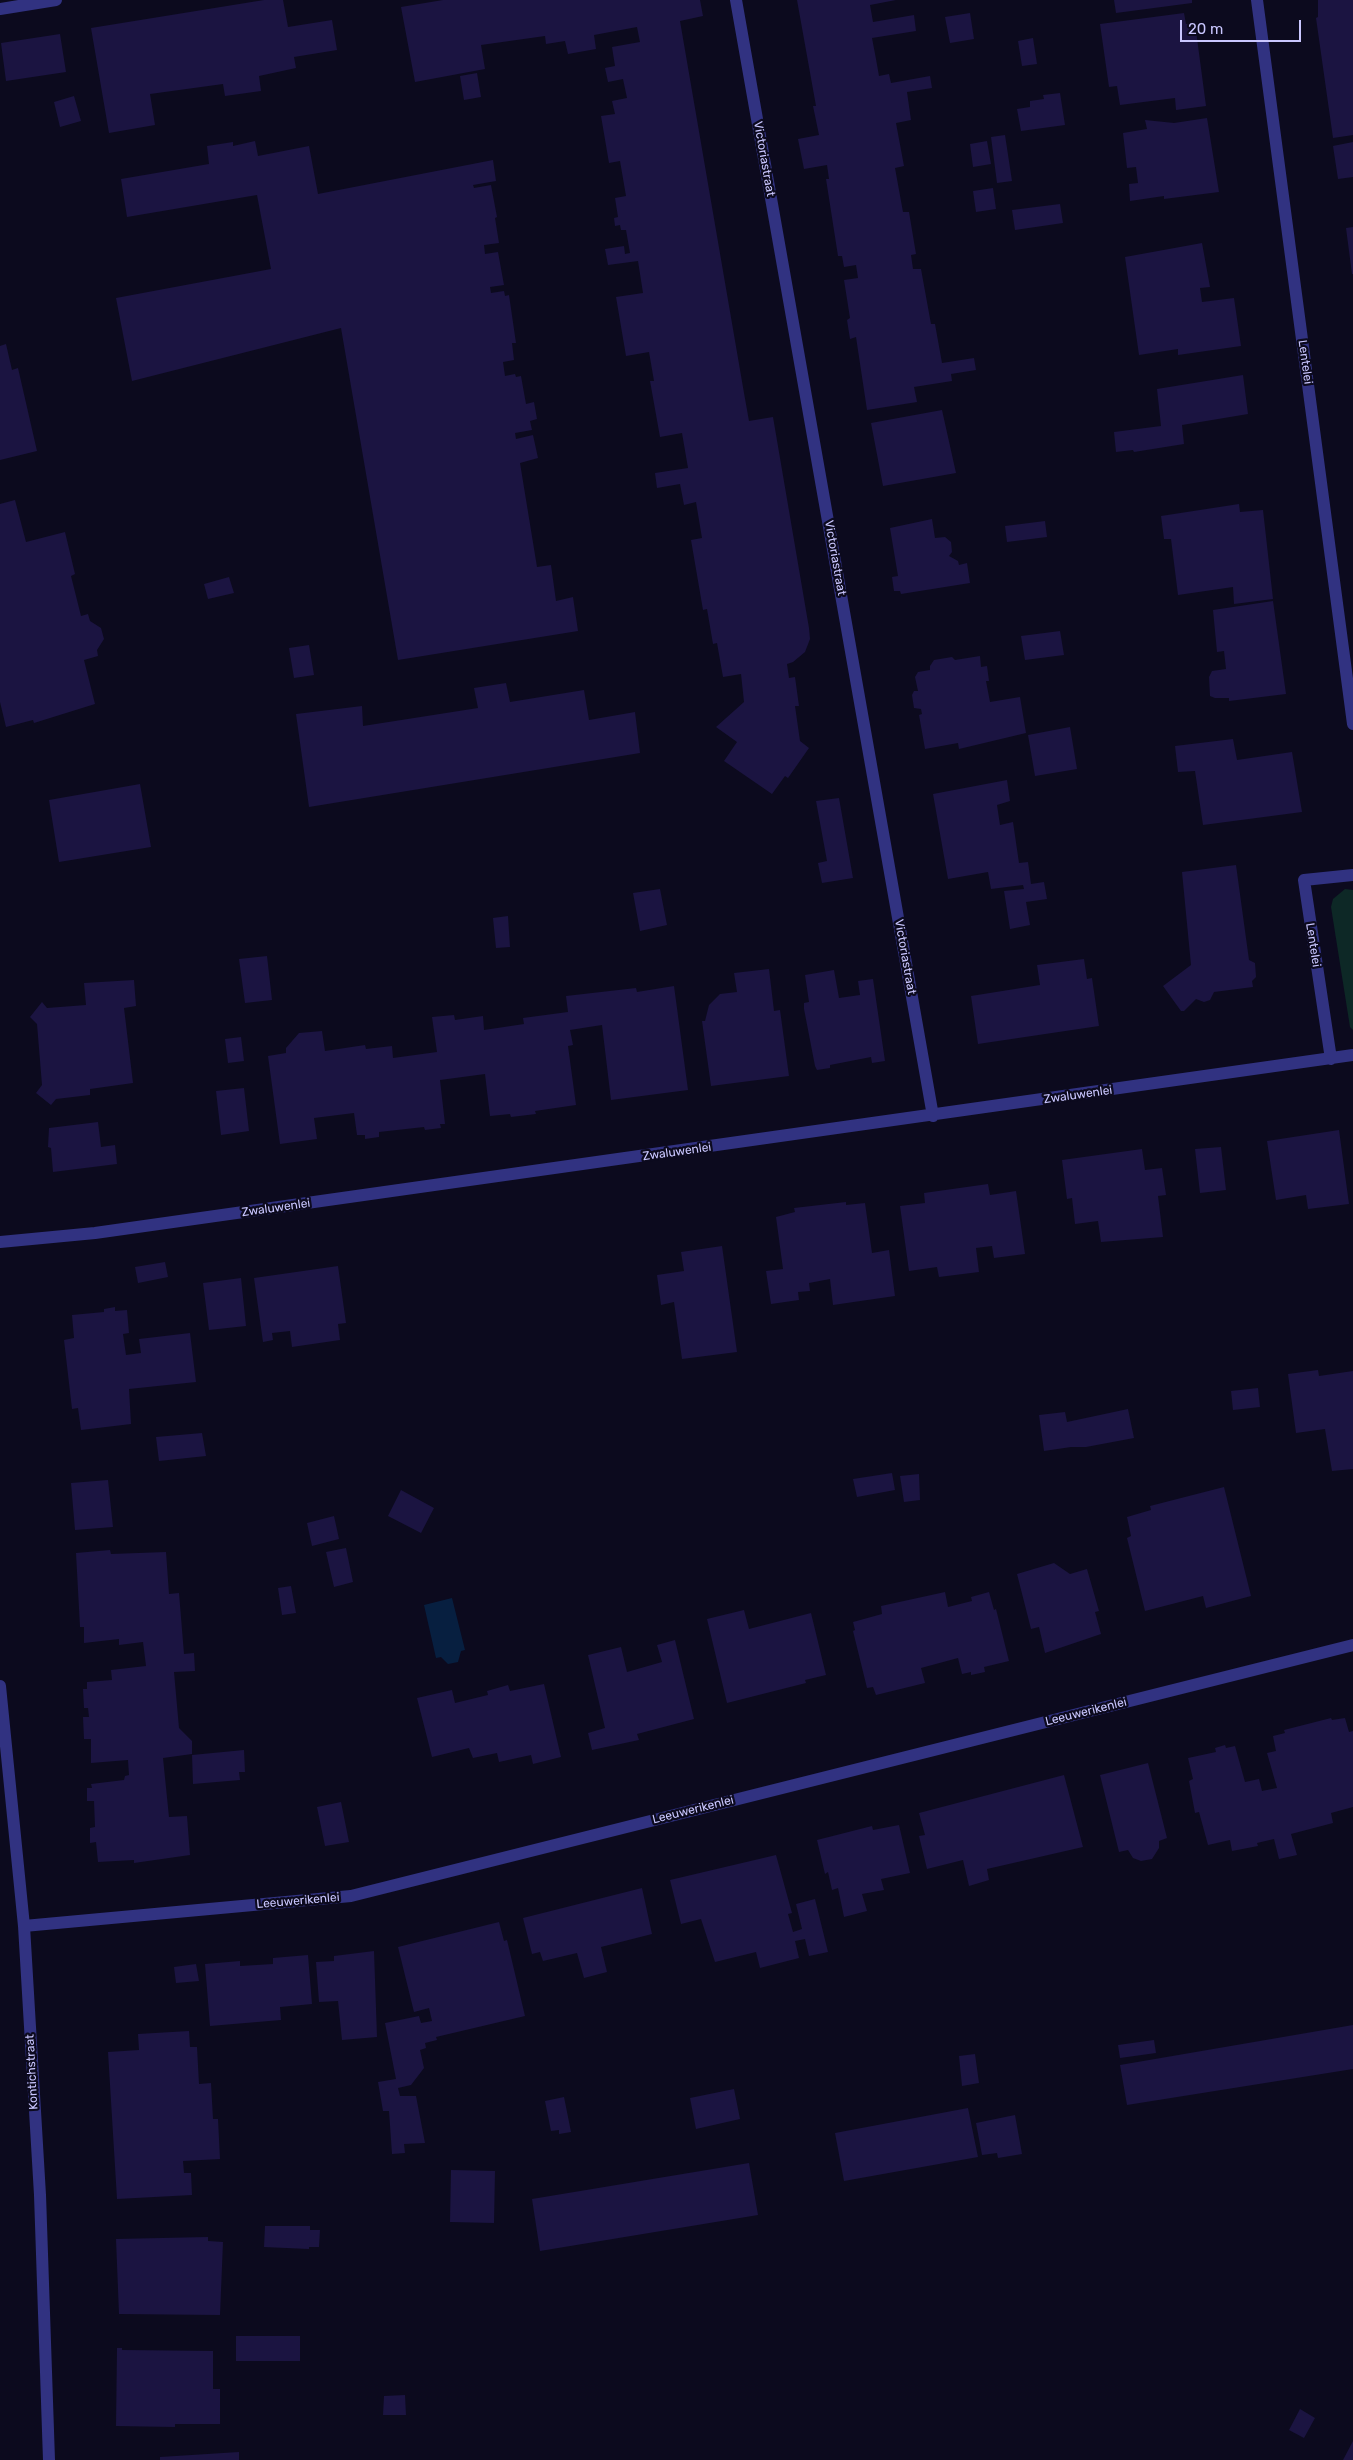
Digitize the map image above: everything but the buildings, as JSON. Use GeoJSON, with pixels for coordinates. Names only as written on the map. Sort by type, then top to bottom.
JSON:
{"type":"FeatureCollection","features":[{"type":"Feature","properties":{"kind":"street"},"geometry":{"type":"LineString","coordinates":[[0,9],[56,0]]}},
{"type":"Feature","properties":{"kind":"street","name":"Victoriastraat"},"geometry":{"type":"LineString","coordinates":[[736,0],[934,1116]]}},
{"type":"Feature","properties":{"kind":"street","name":"Lentelei"},"geometry":{"type":"LineString","coordinates":[[1257,0],[1353,724]]}},
{"type":"Feature","properties":{"kind":"street","name":"Lentelei"},"geometry":{"type":"LineString","coordinates":[[1330,1059],[1304,880],[1353,875]]}},
{"type":"Feature","properties":{"kind":"street","name":"Zwaluwenlei"},"geometry":{"type":"LineString","coordinates":[[0,1242],[96,1233],[934,1116],[1353,1055]]}},
{"type":"Feature","properties":{"kind":"street","name":"Leeuwerikenlei"},"geometry":{"type":"LineString","coordinates":[[24,1926],[351,1896],[1353,1645]]}},
{"type":"Feature","properties":{"kind":"street","name":"Kontichstraat"},"geometry":{"type":"LineString","coordinates":[[0,1686],[24,1926],[40,2195],[49,2460]]}},
{"type":"Feature","properties":{"kind":"green space"},"geometry":{"type":"Polygon","coordinates":[[[1345,889],[1353,890],[1353,1030],[1350,1027],[1331,907],[1333,899],[1345,889]]]}},
{"type":"Feature","properties":{"kind":"water"},"geometry":{"type":"Polygon","coordinates":[[[452,1598],[465,1650],[461,1651],[458,1662],[448,1664],[441,1657],[436,1658],[424,1605],[452,1598]]]}}]}
